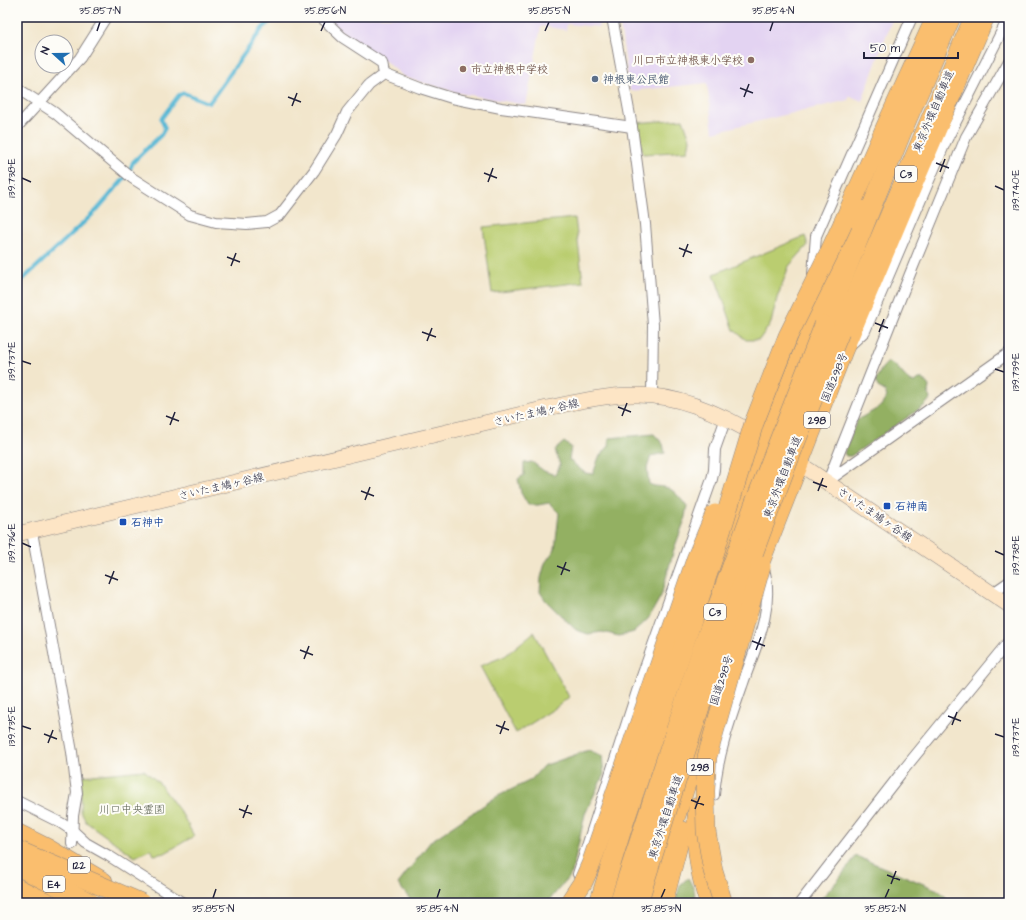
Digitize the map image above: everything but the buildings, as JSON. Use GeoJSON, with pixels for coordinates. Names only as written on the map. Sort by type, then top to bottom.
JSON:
{"type":"FeatureCollection","features":[{"type":"Feature","properties":{"kind":"highway"},"geometry":{"type":"LineString","coordinates":[[569,903],[583,882],[591,864],[696,559],[754,423],[788,336],[831,249],[936,17]]}},
{"type":"Feature","properties":{"kind":"highway"},"geometry":{"type":"LineString","coordinates":[[609,903],[681,682],[766,442],[877,164],[941,17]]}},
{"type":"Feature","properties":{"kind":"highway","name":"東京外環自動車道"},"geometry":{"type":"LineString","coordinates":[[619,903],[701,652],[755,502],[865,220],[952,17]]}},
{"type":"Feature","properties":{"kind":"highway","name":"東京外環自動車道"},"geometry":{"type":"LineString","coordinates":[[638,903],[716,657],[770,507],[809,406],[974,17]]}},
{"type":"Feature","properties":{"kind":"highway","name":"国道298号"},"geometry":{"type":"LineString","coordinates":[[648,903],[762,559],[844,351],[986,17]]}},
{"type":"Feature","properties":{"kind":"highway"},"geometry":{"type":"LineString","coordinates":[[709,903],[701,877],[697,834],[699,794],[707,757],[779,504],[809,406]]}},
{"type":"Feature","properties":{"kind":"highway"},"geometry":{"type":"LineString","coordinates":[[599,903],[713,558],[754,423]]}},
{"type":"Feature","properties":{"kind":"highway","name":"298"},"geometry":{"type":"LineString","coordinates":[[664,903],[695,782],[738,631]]}},
{"type":"Feature","properties":{"kind":"highway"},"geometry":{"type":"LineString","coordinates":[[707,757],[705,791],[706,831],[713,871],[722,903]]}},
{"type":"Feature","properties":{"kind":"highway"},"geometry":{"type":"LineString","coordinates":[[595,903],[633,826]]}},
{"type":"Feature","properties":{"kind":"highway","name":"122"},"geometry":{"type":"LineString","coordinates":[[17,832],[47,847],[140,903]]}},
{"type":"Feature","properties":{"kind":"highway"},"geometry":{"type":"LineString","coordinates":[[17,850],[140,903]]}},
{"type":"Feature","properties":{"kind":"highway","name":"E4"},"geometry":{"type":"LineString","coordinates":[[17,866],[91,903]]}},
{"type":"Feature","properties":{"kind":"highway","name":"E4"},"geometry":{"type":"LineString","coordinates":[[17,888],[48,903]]}},
{"type":"Feature","properties":{"kind":"main road","name":"さいたま鳩ヶ谷線"},"geometry":{"type":"LineString","coordinates":[[17,534],[32,532],[547,408],[616,396],[652,396],[689,404],[726,418],[800,463],[1009,605]]}},
{"type":"Feature","properties":{"kind":"street"},"geometry":{"type":"LineString","coordinates":[[17,127],[80,58],[106,17]]}},
{"type":"Feature","properties":{"kind":"street"},"geometry":{"type":"LineString","coordinates":[[321,17],[342,37],[382,63],[384,74]]}},
{"type":"Feature","properties":{"kind":"street"},"geometry":{"type":"LineString","coordinates":[[612,17],[632,127],[644,224],[653,325],[652,396]]}},
{"type":"Feature","properties":{"kind":"street"},"geometry":{"type":"LineString","coordinates":[[808,335],[816,236],[912,17]]}},
{"type":"Feature","properties":{"kind":"street"},"geometry":{"type":"LineString","coordinates":[[844,351],[866,331],[945,143],[1009,17]]}},
{"type":"Feature","properties":{"kind":"street"},"geometry":{"type":"LineString","coordinates":[[828,482],[966,137],[1009,61]]}},
{"type":"Feature","properties":{"kind":"street"},"geometry":{"type":"LineString","coordinates":[[17,88],[39,102],[132,178],[190,214],[216,222],[247,224],[267,222],[280,215],[314,171],[337,134],[347,112],[369,85],[384,74]]}},
{"type":"Feature","properties":{"kind":"street"},"geometry":{"type":"LineString","coordinates":[[384,74],[420,88],[452,98],[501,108],[632,127]]}},
{"type":"Feature","properties":{"kind":"street"},"geometry":{"type":"LineString","coordinates":[[828,482],[1009,353]]}},
{"type":"Feature","properties":{"kind":"street"},"geometry":{"type":"LineString","coordinates":[[569,903],[641,679],[712,479],[715,449],[726,418]]}},
{"type":"Feature","properties":{"kind":"street"},"geometry":{"type":"LineString","coordinates":[[32,532],[72,752],[77,794],[73,816],[72,844]]}},
{"type":"Feature","properties":{"kind":"street"},"geometry":{"type":"LineString","coordinates":[[722,903],[716,875],[712,841],[712,811],[715,782],[721,752],[731,718],[764,620],[768,599],[766,574],[762,559]]}},
{"type":"Feature","properties":{"kind":"street"},"geometry":{"type":"LineString","coordinates":[[993,593],[1009,582]]}},
{"type":"Feature","properties":{"kind":"street"},"geometry":{"type":"LineString","coordinates":[[800,903],[905,768],[1009,642]]}},
{"type":"Feature","properties":{"kind":"street"},"geometry":{"type":"LineString","coordinates":[[17,801],[73,831],[86,843],[183,903]]}},
{"type":"Feature","properties":{"kind":"shaded area","name":"市立神根中学校"},"geometry":{"type":"Polygon","coordinates":[[[327,17],[597,17],[599,27],[567,24],[566,30],[541,26],[526,105],[459,93],[404,77],[384,60],[342,32],[327,17]]]}},
{"type":"Feature","properties":{"kind":"shaded area","name":"川口市立神根東小学校"},"geometry":{"type":"Polygon","coordinates":[[[619,17],[893,17],[862,101],[850,96],[848,100],[713,132],[707,83],[630,91],[619,17]]]}},
{"type":"Feature","properties":{"kind":"green space"},"geometry":{"type":"Polygon","coordinates":[[[683,119],[690,139],[688,151],[643,154],[636,123],[683,119]]]}},
{"type":"Feature","properties":{"kind":"green space"},"geometry":{"type":"Polygon","coordinates":[[[575,218],[583,282],[492,293],[483,227],[575,218]]]}},
{"type":"Feature","properties":{"kind":"green space"},"geometry":{"type":"Polygon","coordinates":[[[805,236],[808,245],[789,266],[777,298],[771,323],[759,340],[746,340],[734,330],[714,274],[805,236]]]}},
{"type":"Feature","properties":{"kind":"green space"},"geometry":{"type":"Polygon","coordinates":[[[888,362],[896,366],[910,382],[923,379],[929,386],[928,392],[930,399],[924,406],[851,456],[846,456],[844,453],[857,420],[880,407],[887,397],[885,391],[878,387],[875,381],[882,368],[888,362]]]}},
{"type":"Feature","properties":{"kind":"green space"},"geometry":{"type":"Polygon","coordinates":[[[654,434],[663,444],[665,453],[651,456],[647,468],[649,484],[668,488],[687,506],[684,522],[674,549],[661,596],[648,619],[634,632],[619,636],[602,632],[588,634],[576,630],[546,601],[540,592],[541,578],[545,563],[555,549],[559,513],[549,503],[528,505],[521,493],[518,479],[524,475],[524,463],[532,462],[544,471],[555,475],[560,465],[555,450],[564,442],[571,447],[569,460],[585,473],[593,474],[599,457],[609,446],[609,438],[654,434]]]}},
{"type":"Feature","properties":{"kind":"green space"},"geometry":{"type":"Polygon","coordinates":[[[534,632],[569,697],[557,707],[516,733],[480,666],[505,656],[534,632]]]}},
{"type":"Feature","properties":{"kind":"green space"},"geometry":{"type":"Polygon","coordinates":[[[589,750],[602,756],[604,774],[585,814],[572,873],[547,903],[413,903],[398,884],[431,841],[496,797],[531,780],[543,766],[589,750]]]}},
{"type":"Feature","properties":{"kind":"green space","name":"川口中央霊園"},"geometry":{"type":"Polygon","coordinates":[[[144,770],[159,783],[182,814],[194,836],[165,853],[154,855],[151,849],[135,857],[86,822],[81,812],[82,776],[144,770]]]}},
{"type":"Feature","properties":{"kind":"green space"},"geometry":{"type":"Polygon","coordinates":[[[856,856],[938,890],[947,898],[946,903],[817,903],[838,880],[856,856]]]}},
{"type":"Feature","properties":{"kind":"green space"},"geometry":{"type":"Polygon","coordinates":[[[688,878],[694,889],[696,903],[675,903],[680,885],[688,878]]]}},
{"type":"Feature","properties":{"kind":"waterway"},"geometry":{"type":"LineString","coordinates":[[17,285],[96,211],[128,174],[133,162],[161,135],[165,128],[161,119],[179,95],[184,93],[209,103],[262,29],[274,17]]}},
{"type":"Feature","properties":{"kind":"place","name":"川口市立神根東小学校"},"geometry":{"type":"Point","coordinates":[751,60]}},
{"type":"Feature","properties":{"kind":"place","name":"市立神根中学校"},"geometry":{"type":"Point","coordinates":[463,69]}},
{"type":"Feature","properties":{"kind":"place","name":"神根東公民館"},"geometry":{"type":"Point","coordinates":[595,79]}},
{"type":"Feature","properties":{"kind":"place","name":"石神南"},"geometry":{"type":"Point","coordinates":[887,506]}},
{"type":"Feature","properties":{"kind":"place","name":"石神中"},"geometry":{"type":"Point","coordinates":[123,522]}}]}
